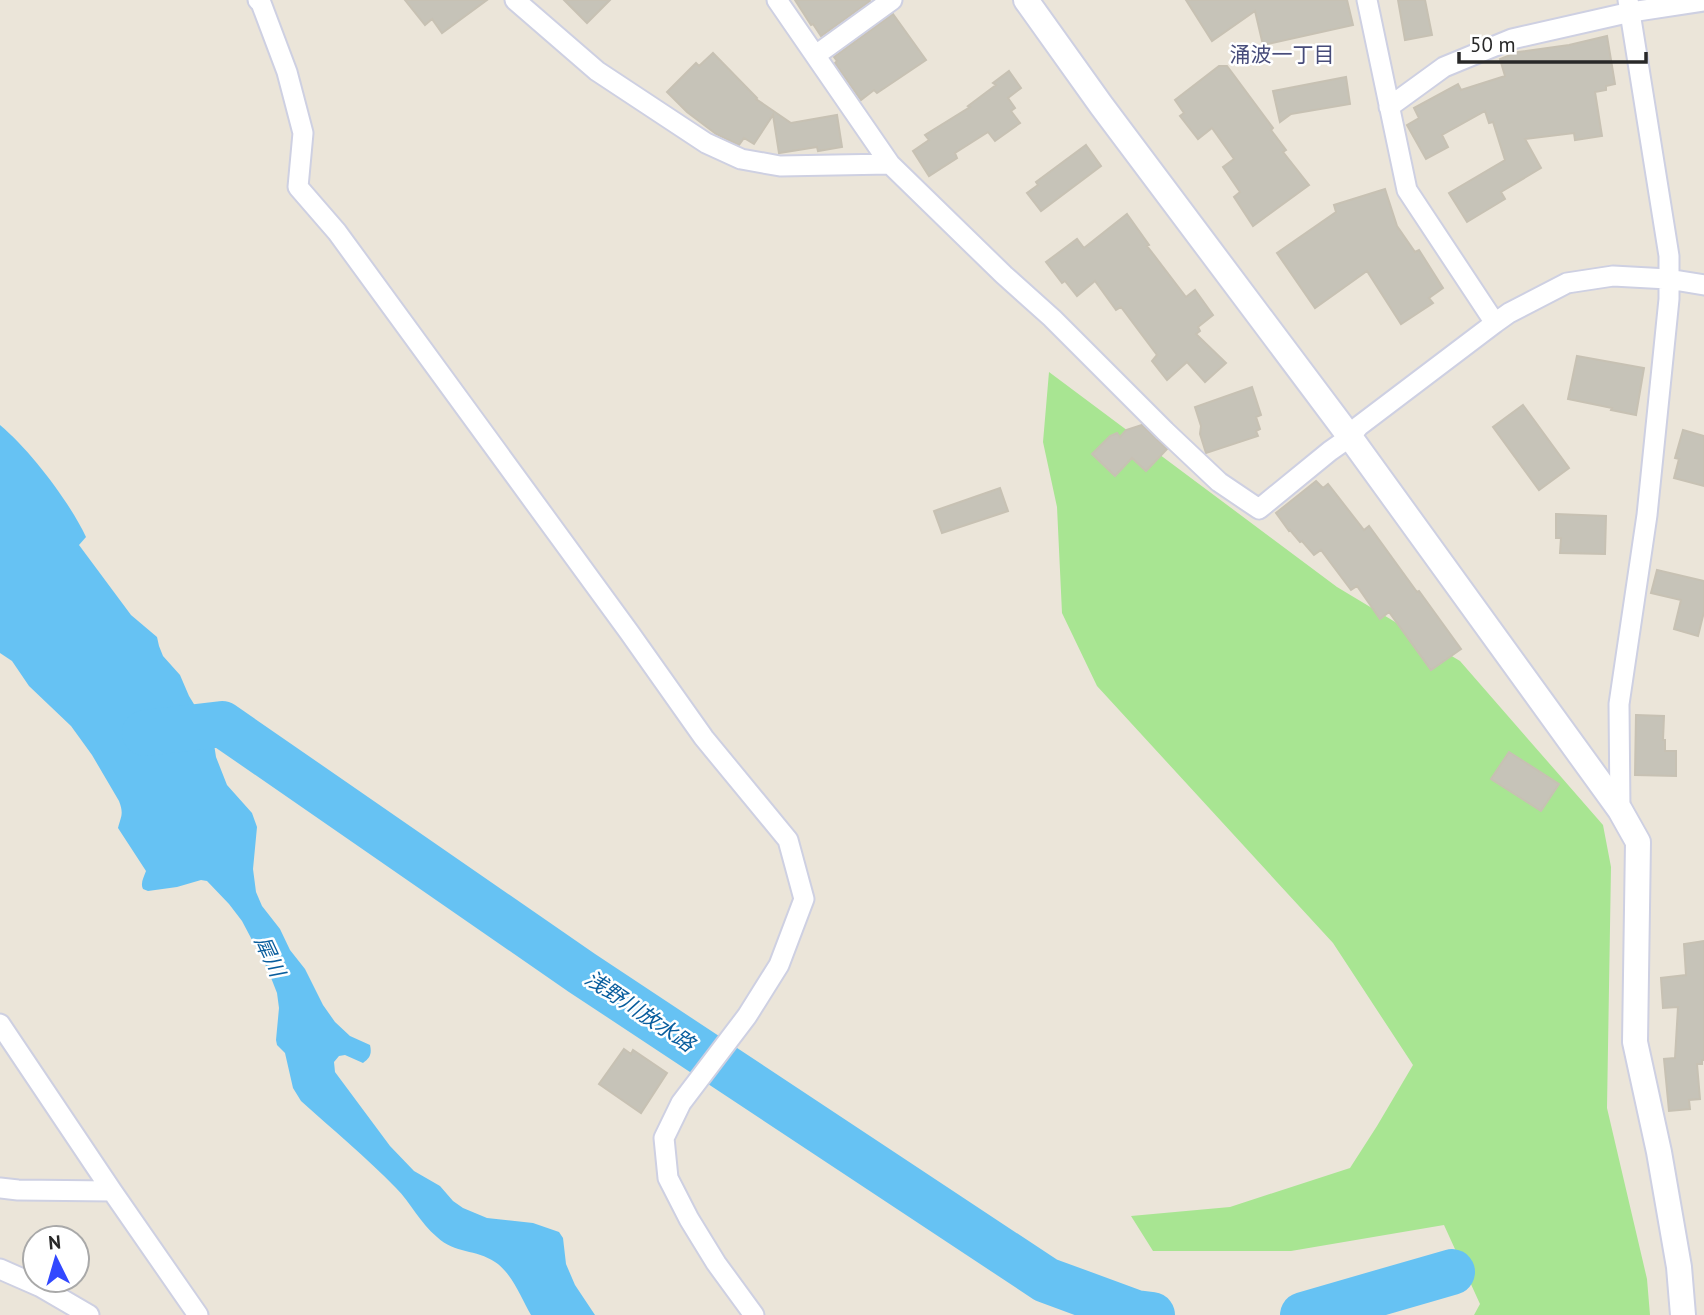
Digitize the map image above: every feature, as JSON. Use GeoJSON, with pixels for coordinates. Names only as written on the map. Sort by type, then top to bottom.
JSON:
{"type":"FeatureCollection","features":[{"type":"Feature","properties":{"kind":"street"},"geometry":{"type":"LineString","coordinates":[[258,0],[287,72],[303,133],[298,187],[337,232],[704,738],[788,840],[804,899],[779,965],[747,1016],[681,1103],[664,1138],[668,1178],[716,1263],[754,1315]]}},
{"type":"Feature","properties":{"kind":"street"},"geometry":{"type":"LineString","coordinates":[[515,0],[597,71],[706,143],[741,159],[780,166],[890,164]]}},
{"type":"Feature","properties":{"kind":"street"},"geometry":{"type":"LineString","coordinates":[[777,0],[890,164],[1052,318],[1174,440],[1219,482],[1259,509],[1350,438],[1359,426],[1495,323],[1567,283],[1613,276],[1668,279],[1704,285]]}},
{"type":"Feature","properties":{"kind":"street"},"geometry":{"type":"LineString","coordinates":[[816,55],[892,0]]}},
{"type":"Feature","properties":{"kind":"street"},"geometry":{"type":"LineString","coordinates":[[1026,0],[1101,105],[1350,438],[1620,810],[1638,842],[1635,1042],[1659,1152],[1679,1267],[1683,1315]]}},
{"type":"Feature","properties":{"kind":"street"},"geometry":{"type":"LineString","coordinates":[[1367,0],[1406,190],[1495,323]]}},
{"type":"Feature","properties":{"kind":"street"},"geometry":{"type":"LineString","coordinates":[[1389,107],[1444,67],[1512,39],[1629,6],[1704,1]]}},
{"type":"Feature","properties":{"kind":"street"},"geometry":{"type":"LineString","coordinates":[[1620,810],[1619,704],[1647,515],[1669,299],[1669,256],[1629,6]]}},
{"type":"Feature","properties":{"kind":"street"},"geometry":{"type":"LineString","coordinates":[[0,1024],[198,1315]]}},
{"type":"Feature","properties":{"kind":"street"},"geometry":{"type":"LineString","coordinates":[[0,1188],[112,1191]]}},
{"type":"Feature","properties":{"kind":"street"},"geometry":{"type":"LineString","coordinates":[[1669,1315],[1679,1267]]}},
{"type":"Feature","properties":{"kind":"street"},"geometry":{"type":"LineString","coordinates":[[0,1269],[41,1287],[89,1315]]}},
{"type":"Feature","properties":{"kind":"green space"},"geometry":{"type":"Polygon","coordinates":[[[1049,372],[1337,587],[1460,661],[1603,825],[1611,867],[1607,1108],[1647,1279],[1650,1315],[1474,1315],[1480,1304],[1444,1225],[1291,1251],[1153,1251],[1131,1216],[1230,1207],[1350,1168],[1413,1065],[1333,943],[1097,686],[1062,613],[1057,507],[1043,442],[1049,372]]]}},
{"type":"Feature","properties":{"kind":"water","name":"犀川"},"geometry":{"type":"Polygon","coordinates":[[[0,425],[36,462],[70,508],[86,537],[79,545],[131,615],[157,637],[163,656],[180,675],[200,714],[214,744],[227,785],[252,813],[257,827],[253,869],[256,892],[262,906],[280,929],[335,1022],[350,1036],[370,1045],[370,1056],[363,1063],[345,1055],[339,1056],[334,1062],[335,1072],[390,1146],[414,1171],[440,1186],[453,1201],[487,1218],[533,1223],[559,1232],[563,1238],[566,1264],[575,1285],[595,1315],[531,1315],[511,1279],[501,1267],[488,1258],[451,1246],[431,1231],[385,1177],[301,1101],[293,1088],[285,1053],[277,1045],[277,993],[242,921],[229,904],[207,881],[148,891],[143,889],[142,882],[146,871],[118,828],[122,812],[119,801],[92,755],[71,726],[29,686],[12,661],[0,653],[0,425]]]}},
{"type":"Feature","properties":{"kind":"building"},"geometry":{"type":"Polygon","coordinates":[[[405,0],[487,0],[442,33],[432,19],[425,25],[405,0]]]}},
{"type":"Feature","properties":{"kind":"building"},"geometry":{"type":"Polygon","coordinates":[[[564,0],[610,0],[587,23],[564,0]]]}},
{"type":"Feature","properties":{"kind":"building"},"geometry":{"type":"Polygon","coordinates":[[[795,0],[869,0],[870,1],[821,36],[795,0]]]}},
{"type":"Feature","properties":{"kind":"building"},"geometry":{"type":"Polygon","coordinates":[[[1186,0],[1347,0],[1353,25],[1263,45],[1255,11],[1212,41],[1186,0]]]}},
{"type":"Feature","properties":{"kind":"building"},"geometry":{"type":"Polygon","coordinates":[[[1398,0],[1425,0],[1432,35],[1405,40],[1398,0]]]}},
{"type":"Feature","properties":{"kind":"building"},"geometry":{"type":"Polygon","coordinates":[[[893,14],[926,60],[877,93],[874,90],[861,100],[835,63],[837,61],[834,57],[893,14]]]}},
{"type":"Feature","properties":{"kind":"building"},"geometry":{"type":"Polygon","coordinates":[[[1607,36],[1615,84],[1606,86],[1606,90],[1595,92],[1602,136],[1575,140],[1574,133],[1525,139],[1541,168],[1501,192],[1505,199],[1467,222],[1449,193],[1505,160],[1493,122],[1489,123],[1485,111],[1442,135],[1448,147],[1426,159],[1407,125],[1419,118],[1414,108],[1458,84],[1461,90],[1505,76],[1500,59],[1518,52],[1569,45],[1607,36]]]}},
{"type":"Feature","properties":{"kind":"building"},"geometry":{"type":"Polygon","coordinates":[[[713,53],[756,99],[791,123],[837,115],[842,147],[818,151],[817,147],[779,153],[773,115],[754,144],[744,138],[739,145],[716,134],[687,112],[667,92],[696,63],[699,66],[713,53]]]}},
{"type":"Feature","properties":{"kind":"building"},"geometry":{"type":"Polygon","coordinates":[[[1219,66],[1227,66],[1273,128],[1271,130],[1286,150],[1283,152],[1309,185],[1253,226],[1234,197],[1240,192],[1223,167],[1234,159],[1212,128],[1198,139],[1180,116],[1184,113],[1175,100],[1219,66]]]}},
{"type":"Feature","properties":{"kind":"building"},"geometry":{"type":"Polygon","coordinates":[[[1009,71],[1021,88],[1008,98],[1015,108],[1011,111],[1020,123],[995,141],[988,132],[955,153],[957,158],[929,176],[913,151],[929,140],[925,135],[970,107],[968,106],[996,85],[993,83],[1009,71]]]}},
{"type":"Feature","properties":{"kind":"building"},"geometry":{"type":"Polygon","coordinates":[[[1346,77],[1350,104],[1291,114],[1280,122],[1273,91],[1346,77]]]}},
{"type":"Feature","properties":{"kind":"building"},"geometry":{"type":"Polygon","coordinates":[[[1086,145],[1101,166],[1041,211],[1027,193],[1038,185],[1036,182],[1086,145]]]}},
{"type":"Feature","properties":{"kind":"building"},"geometry":{"type":"Polygon","coordinates":[[[1385,189],[1397,226],[1415,252],[1419,250],[1443,288],[1429,298],[1433,303],[1401,324],[1367,271],[1315,308],[1277,253],[1336,212],[1334,205],[1385,189]]]}},
{"type":"Feature","properties":{"kind":"building"},"geometry":{"type":"Polygon","coordinates":[[[1127,214],[1149,245],[1147,246],[1186,297],[1195,290],[1213,315],[1198,327],[1200,331],[1196,334],[1226,363],[1205,382],[1187,362],[1167,380],[1152,361],[1157,355],[1121,307],[1116,310],[1095,281],[1077,296],[1065,281],[1062,283],[1046,262],[1077,239],[1084,248],[1127,214]]]}},
{"type":"Feature","properties":{"kind":"building"},"geometry":{"type":"Polygon","coordinates":[[[1577,356],[1644,368],[1636,415],[1568,399],[1577,356]]]}},
{"type":"Feature","properties":{"kind":"building"},"geometry":{"type":"Polygon","coordinates":[[[1252,387],[1261,415],[1256,417],[1260,429],[1256,431],[1258,436],[1206,453],[1195,407],[1252,387]]]}},
{"type":"Feature","properties":{"kind":"building"},"geometry":{"type":"Polygon","coordinates":[[[1523,405],[1569,468],[1539,490],[1493,427],[1523,405]]]}},
{"type":"Feature","properties":{"kind":"building"},"geometry":{"type":"Polygon","coordinates":[[[1142,425],[1167,449],[1146,471],[1132,458],[1115,476],[1092,454],[1110,436],[1117,433],[1120,437],[1126,430],[1142,425]]]}},
{"type":"Feature","properties":{"kind":"building"},"geometry":{"type":"Polygon","coordinates":[[[1683,430],[1704,436],[1704,486],[1674,478],[1679,459],[1675,458],[1683,430]]]}},
{"type":"Feature","properties":{"kind":"building"},"geometry":{"type":"Polygon","coordinates":[[[1316,481],[1323,488],[1328,484],[1364,530],[1369,526],[1461,649],[1431,670],[1389,612],[1380,619],[1357,586],[1351,590],[1321,550],[1314,555],[1289,531],[1276,513],[1316,481]]]}},
{"type":"Feature","properties":{"kind":"building"},"geometry":{"type":"Polygon","coordinates":[[[1000,488],[1008,511],[942,533],[934,511],[1000,488]]]}},
{"type":"Feature","properties":{"kind":"building"},"geometry":{"type":"Polygon","coordinates":[[[1556,514],[1606,516],[1605,554],[1560,553],[1561,538],[1556,538],[1556,514]]]}},
{"type":"Feature","properties":{"kind":"building"},"geometry":{"type":"Polygon","coordinates":[[[1657,570],[1704,581],[1704,612],[1698,636],[1674,629],[1681,600],[1651,593],[1657,570]]]}},
{"type":"Feature","properties":{"kind":"building"},"geometry":{"type":"Polygon","coordinates":[[[1636,715],[1664,716],[1665,751],[1676,751],[1676,776],[1635,775],[1636,715]]]}},
{"type":"Feature","properties":{"kind":"building"},"geometry":{"type":"Polygon","coordinates":[[[1509,752],[1559,784],[1541,811],[1491,779],[1509,752]]]}},
{"type":"Feature","properties":{"kind":"building"},"geometry":{"type":"Polygon","coordinates":[[[1704,941],[1704,1060],[1702,1064],[1697,1064],[1700,1099],[1689,1100],[1690,1109],[1669,1111],[1664,1059],[1675,1058],[1678,1007],[1663,1008],[1661,978],[1686,975],[1684,944],[1704,941]]]}},
{"type":"Feature","properties":{"kind":"building"},"geometry":{"type":"Polygon","coordinates":[[[624,1049],[631,1054],[633,1050],[667,1073],[641,1113],[599,1084],[624,1049]]]}},
{"type":"Feature","properties":{"kind":"waterway","name":"浅野川放水路"},"geometry":{"type":"LineString","coordinates":[[145,733],[222,724],[582,973],[1046,1280],[1136,1313],[1152,1315]]}},
{"type":"Feature","properties":{"kind":"waterway","name":"浅野川放水路"},"geometry":{"type":"LineString","coordinates":[[1303,1315],[1452,1272]]}},
{"type":"Feature","properties":{"kind":"district","name":"涌波一丁目"},"geometry":{"type":"Point","coordinates":[1282,54]}}]}
